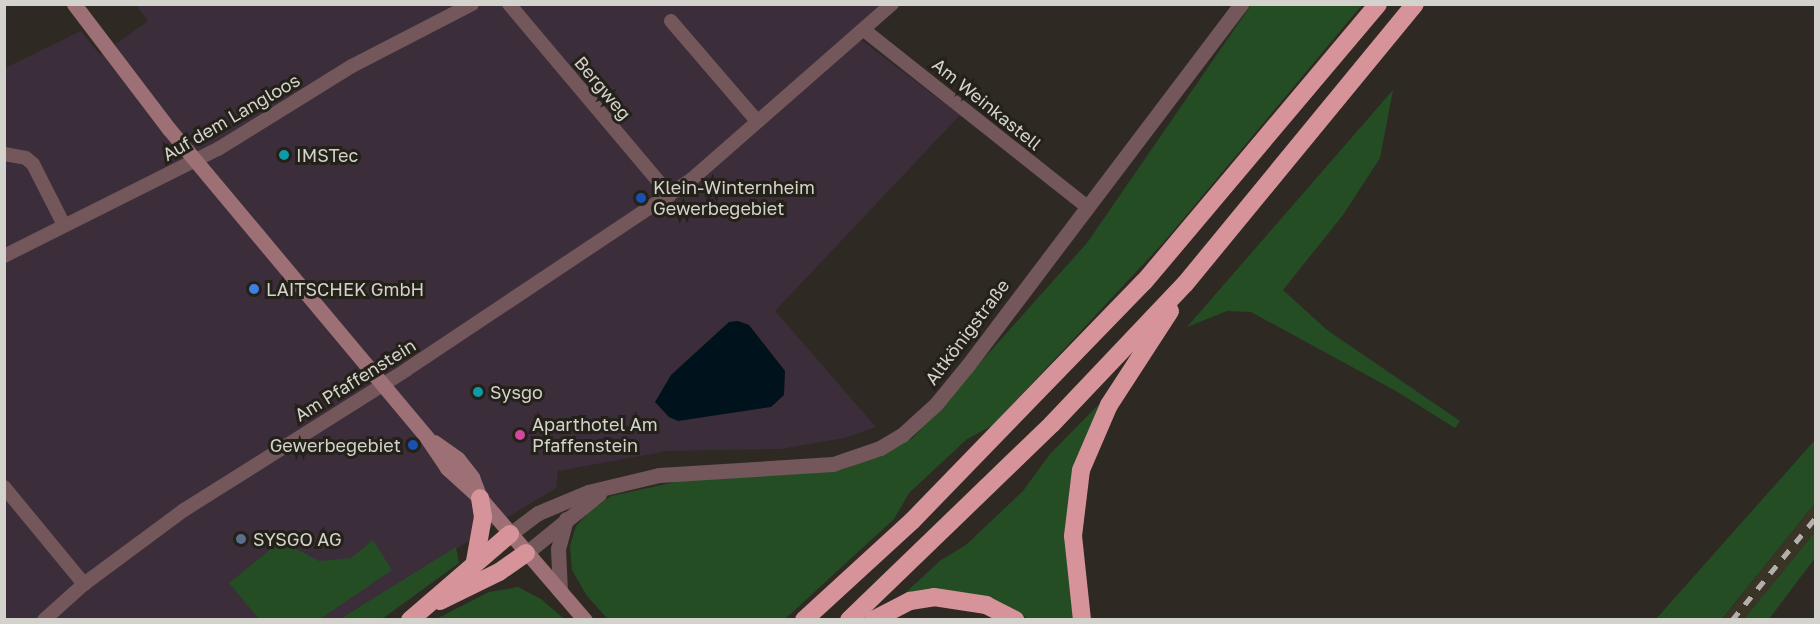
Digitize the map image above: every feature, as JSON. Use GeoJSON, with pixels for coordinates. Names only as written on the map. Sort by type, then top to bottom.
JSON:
{"type":"FeatureCollection","features":[{"type":"Feature","properties":{"kind":"highway"},"geometry":{"type":"LineString","coordinates":[[804,620],[912,521],[1144,282],[1378,4]]}},
{"type":"Feature","properties":{"kind":"highway"},"geometry":{"type":"LineString","coordinates":[[849,620],[1053,424],[1185,284],[1415,4]]}},
{"type":"Feature","properties":{"kind":"highway"},"geometry":{"type":"LineString","coordinates":[[1082,620],[1073,536],[1081,470],[1109,405],[1145,353],[1185,284]]}},
{"type":"Feature","properties":{"kind":"highway"},"geometry":{"type":"LineString","coordinates":[[475,561],[483,517],[480,498]]}},
{"type":"Feature","properties":{"kind":"highway"},"geometry":{"type":"LineString","coordinates":[[417,615],[475,561],[510,534]]}},
{"type":"Feature","properties":{"kind":"highway"},"geometry":{"type":"LineString","coordinates":[[417,615],[499,572],[526,552]]}},
{"type":"Feature","properties":{"kind":"highway"},"geometry":{"type":"LineString","coordinates":[[873,620],[910,601],[934,597],[987,605],[1015,620]]}},
{"type":"Feature","properties":{"kind":"main road"},"geometry":{"type":"LineString","coordinates":[[74,4],[195,161],[427,438],[447,468],[480,498],[585,620]]}},
{"type":"Feature","properties":{"kind":"street","name":"Auf dem Langloos"},"geometry":{"type":"LineString","coordinates":[[4,256],[195,161],[352,66],[472,4]]}},
{"type":"Feature","properties":{"kind":"street","name":"Bergweg"},"geometry":{"type":"LineString","coordinates":[[509,4],[670,195]]}},
{"type":"Feature","properties":{"kind":"street"},"geometry":{"type":"LineString","coordinates":[[671,21],[757,121],[892,4]]}},
{"type":"Feature","properties":{"kind":"street","name":"Altkönigstraße"},"geometry":{"type":"LineString","coordinates":[[510,534],[561,502],[659,475],[813,468],[855,458],[880,447],[920,420],[936,404],[1241,4]]}},
{"type":"Feature","properties":{"kind":"street","name":"Am Weinkastell"},"geometry":{"type":"LineString","coordinates":[[864,30],[1088,207]]}},
{"type":"Feature","properties":{"kind":"street","name":"Am Pfaffenstein"},"geometry":{"type":"LineString","coordinates":[[44,620],[84,584],[184,510],[382,384],[670,195],[692,179],[757,121]]}},
{"type":"Feature","properties":{"kind":"street"},"geometry":{"type":"LineString","coordinates":[[4,154],[26,158],[33,164],[64,225]]}},
{"type":"Feature","properties":{"kind":"street"},"geometry":{"type":"LineString","coordinates":[[4,487],[84,584]]}},
{"type":"Feature","properties":{"kind":"street","name":"Altkönigstraße"},"geometry":{"type":"LineString","coordinates":[[526,552],[607,489]]}},
{"type":"Feature","properties":{"kind":"street"},"geometry":{"type":"LineString","coordinates":[[560,591],[558,549],[566,519]]}},
{"type":"Feature","properties":{"kind":"shaded area"},"geometry":{"type":"Polygon","coordinates":[[[885,4],[852,33],[960,115],[775,311],[876,427],[844,438],[781,449],[667,451],[558,471],[556,488],[340,619],[5,620],[5,68],[81,31],[100,55],[148,21],[136,5],[885,4]]]}},
{"type":"Feature","properties":{"kind":"shaded area"},"geometry":{"type":"Polygon","coordinates":[[[1815,503],[1815,532],[1744,619],[1722,620],[1815,503]]]}},
{"type":"Feature","properties":{"kind":"green space"},"geometry":{"type":"Polygon","coordinates":[[[1251,5],[1362,5],[1163,243],[993,425],[967,439],[909,493],[894,519],[785,619],[608,619],[587,596],[572,570],[570,546],[576,526],[589,512],[611,496],[680,481],[842,470],[913,438],[1087,243],[1251,5]]]}},
{"type":"Feature","properties":{"kind":"green space"},"geometry":{"type":"Polygon","coordinates":[[[1393,90],[1380,158],[1343,215],[1283,290],[1327,330],[1460,421],[1455,428],[1396,391],[1251,312],[1227,311],[1187,327],[1393,90]]]}},
{"type":"Feature","properties":{"kind":"green space"},"geometry":{"type":"Polygon","coordinates":[[[1102,401],[1083,448],[1075,619],[1029,619],[991,598],[966,593],[903,595],[941,560],[966,545],[1023,491],[1050,454],[1102,401]]]}},
{"type":"Feature","properties":{"kind":"green space"},"geometry":{"type":"Polygon","coordinates":[[[1815,440],[1815,503],[1722,619],[1656,619],[1815,440]]]}},
{"type":"Feature","properties":{"kind":"green space"},"geometry":{"type":"Polygon","coordinates":[[[1815,532],[1815,558],[1769,619],[1744,619],[1815,532]]]}},
{"type":"Feature","properties":{"kind":"green space"},"geometry":{"type":"Polygon","coordinates":[[[373,540],[392,570],[320,619],[259,619],[229,583],[281,541],[319,561],[351,558],[373,540]]]}},
{"type":"Feature","properties":{"kind":"green space"},"geometry":{"type":"Polygon","coordinates":[[[456,547],[459,563],[382,619],[340,619],[456,547]]]}},
{"type":"Feature","properties":{"kind":"green space"},"geometry":{"type":"Polygon","coordinates":[[[518,587],[541,599],[564,619],[436,619],[489,592],[518,587]]]}},
{"type":"Feature","properties":{"kind":"water"},"geometry":{"type":"Polygon","coordinates":[[[738,321],[749,325],[785,371],[784,395],[771,407],[678,421],[669,417],[655,402],[671,375],[729,322],[738,321]]]}},
{"type":"Feature","properties":{"kind":"railway"},"geometry":{"type":"LineString","coordinates":[[1732,620],[1816,517]]}},
{"type":"Feature","properties":{"kind":"place","name":"IMSTec"},"geometry":{"type":"Point","coordinates":[284,155]}},
{"type":"Feature","properties":{"kind":"place","name":"Klein-Winternheim Gewerbegebiet"},"geometry":{"type":"Point","coordinates":[641,198]}},
{"type":"Feature","properties":{"kind":"place","name":"LAITSCHEK GmbH"},"geometry":{"type":"Point","coordinates":[254,289]}},
{"type":"Feature","properties":{"kind":"place","name":"Sysgo"},"geometry":{"type":"Point","coordinates":[478,392]}},
{"type":"Feature","properties":{"kind":"place","name":"Aparthotel Am Pfaffenstein"},"geometry":{"type":"Point","coordinates":[520,435]}},
{"type":"Feature","properties":{"kind":"place","name":"Gewerbegebiet"},"geometry":{"type":"Point","coordinates":[413,445]}},
{"type":"Feature","properties":{"kind":"place","name":"SYSGO AG"},"geometry":{"type":"Point","coordinates":[241,539]}}]}
